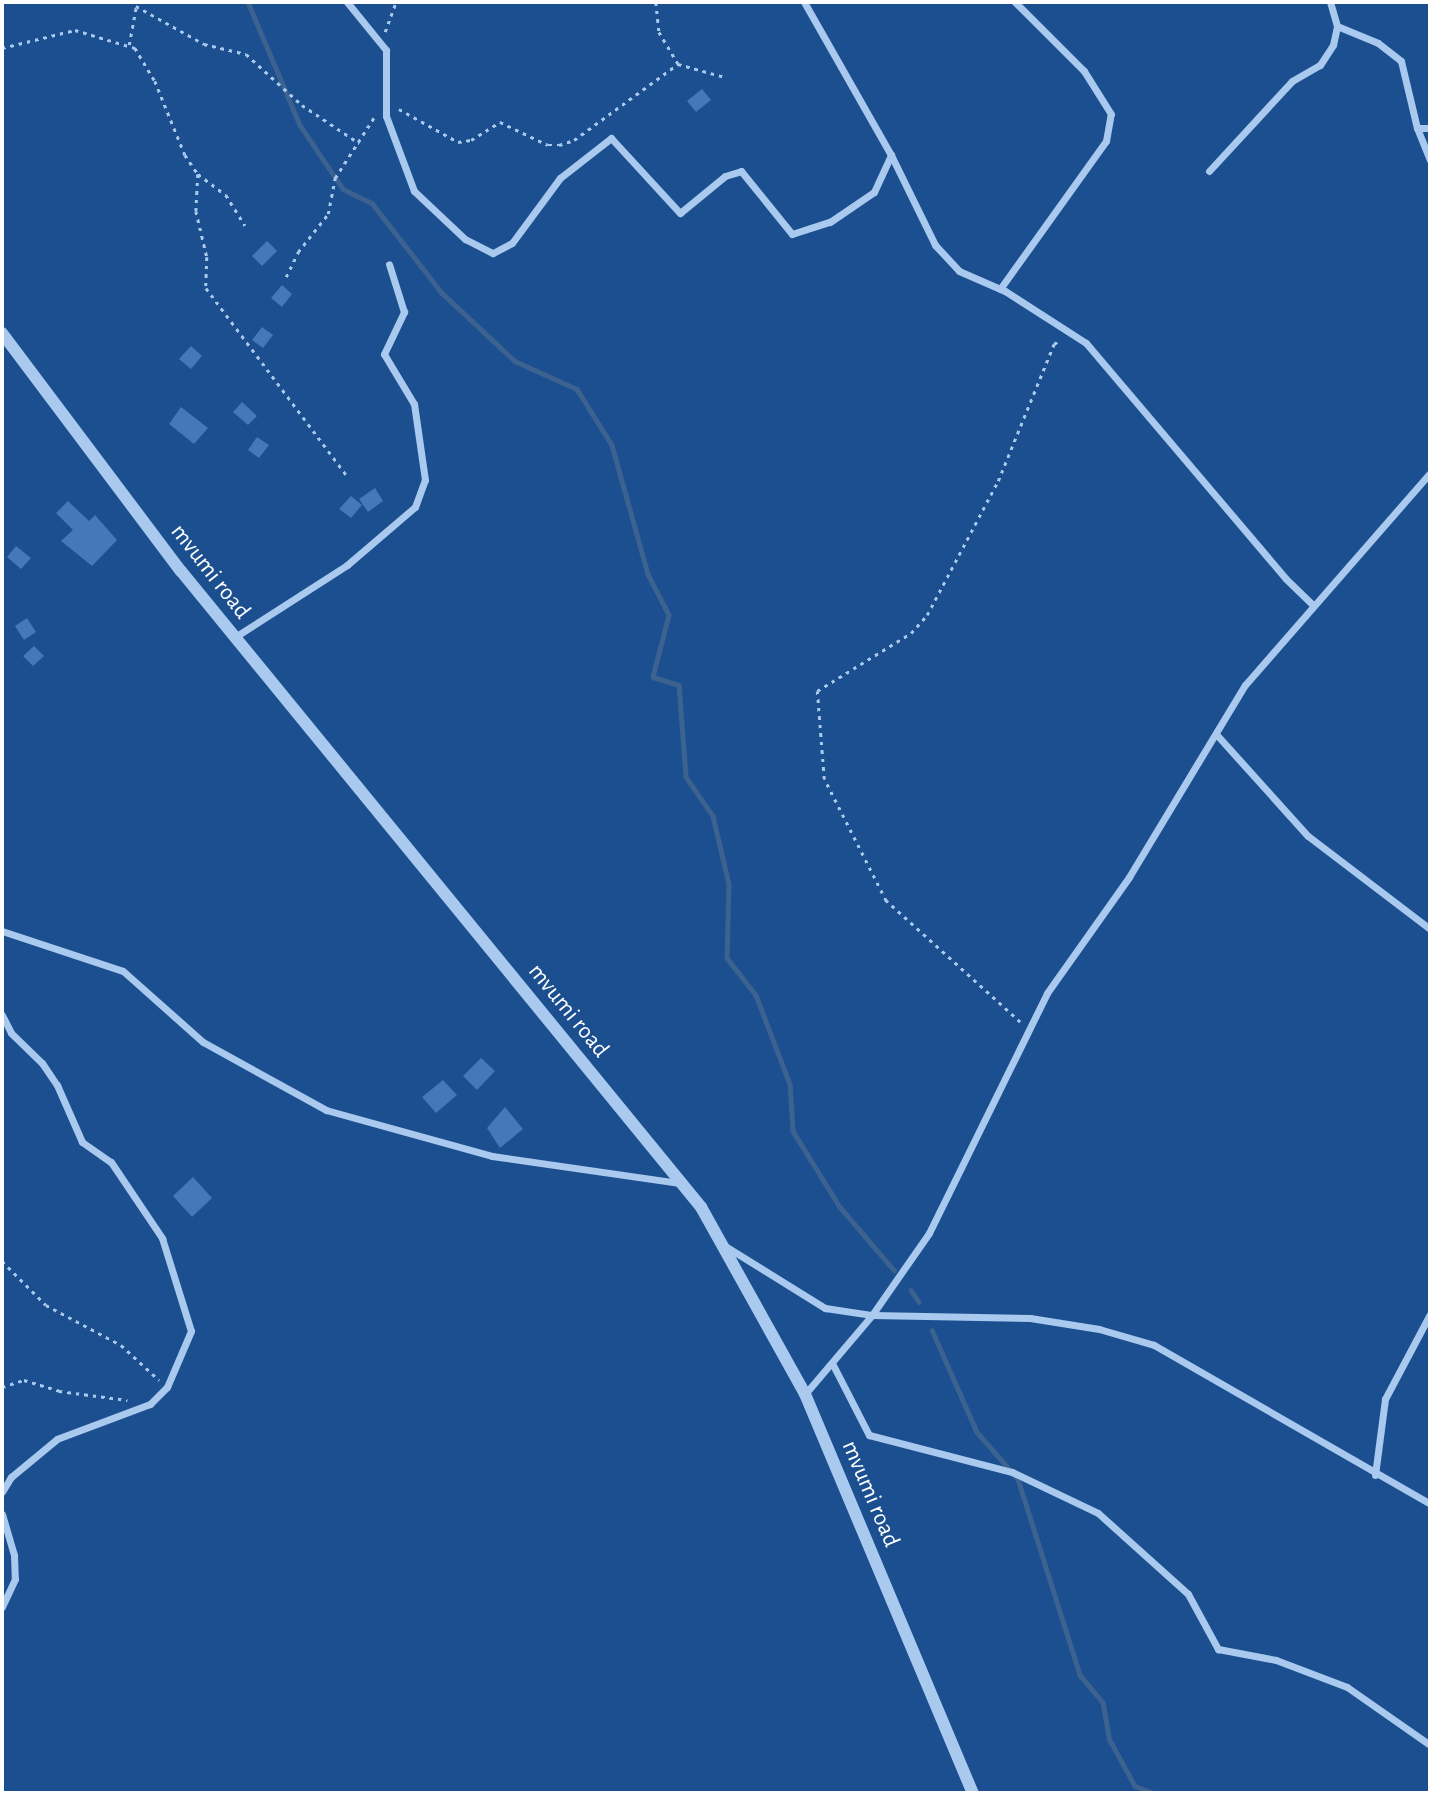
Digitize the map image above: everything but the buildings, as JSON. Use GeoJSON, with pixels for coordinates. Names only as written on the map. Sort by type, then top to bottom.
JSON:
{"type":"FeatureCollection","features":[{"type":"Feature","properties":{"kind":"street"},"geometry":{"type":"LineString","coordinates":[[347,2],[386,50],[386,116],[414,191],[465,239],[493,253],[512,243],[560,178],[611,138],[680,214],[725,176],[741,171],[792,234],[830,222],[874,192],[891,155]]}},
{"type":"Feature","properties":{"kind":"street"},"geometry":{"type":"LineString","coordinates":[[804,2],[891,155],[935,244],[959,271],[1000,289],[1072,333],[1312,604]]}},
{"type":"Feature","properties":{"kind":"street"},"geometry":{"type":"LineString","coordinates":[[1000,289],[1106,141],[1111,114],[1084,71],[1015,2]]}},
{"type":"Feature","properties":{"kind":"street"},"geometry":{"type":"LineString","coordinates":[[1209,170],[1292,81],[1320,65],[1333,45],[1337,26],[1330,2]]}},
{"type":"Feature","properties":{"kind":"street"},"geometry":{"type":"LineString","coordinates":[[1337,26],[1378,43],[1401,61],[1417,128],[1430,160]]}},
{"type":"Feature","properties":{"kind":"street"},"geometry":{"type":"LineString","coordinates":[[1417,128],[1430,128]]}},
{"type":"Feature","properties":{"kind":"street"},"geometry":{"type":"LineString","coordinates":[[235,637],[347,565],[415,507],[425,480],[414,404],[384,354],[404,312],[389,264]]}},
{"type":"Feature","properties":{"kind":"street","name":"mvumi road"},"geometry":{"type":"LineString","coordinates":[[2,333],[235,637],[682,1184],[725,1246],[805,1394],[973,1793]]}},
{"type":"Feature","properties":{"kind":"street"},"geometry":{"type":"LineString","coordinates":[[805,1394],[872,1315],[929,1233],[1046,993],[1129,877],[1245,685],[1312,604],[1430,473]]}},
{"type":"Feature","properties":{"kind":"street"},"geometry":{"type":"LineString","coordinates":[[1216,734],[1308,836],[1430,929]]}},
{"type":"Feature","properties":{"kind":"street"},"geometry":{"type":"LineString","coordinates":[[2,931],[123,971],[203,1042],[326,1111],[492,1156],[682,1184]]}},
{"type":"Feature","properties":{"kind":"street"},"geometry":{"type":"LineString","coordinates":[[2,1015],[11,1033],[42,1063],[57,1085],[82,1142],[111,1162],[162,1238],[191,1331],[167,1387],[150,1404],[57,1439],[11,1477],[2,1492]]}},
{"type":"Feature","properties":{"kind":"street"},"geometry":{"type":"LineString","coordinates":[[725,1246],[808,1301],[872,1315],[1030,1318],[1100,1329],[1154,1345],[1430,1504]]}},
{"type":"Feature","properties":{"kind":"street"},"geometry":{"type":"LineString","coordinates":[[1376,1475],[1385,1399],[1430,1314]]}},
{"type":"Feature","properties":{"kind":"street"},"geometry":{"type":"LineString","coordinates":[[832,1363],[869,1435],[1012,1472],[1098,1513],[1188,1594],[1219,1649],[1276,1660],[1347,1687],[1430,1745]]}},
{"type":"Feature","properties":{"kind":"street"},"geometry":{"type":"LineString","coordinates":[[2,1514],[13,1555],[15,1579],[2,1607]]}},
{"type":"Feature","properties":{"kind":"path"},"geometry":{"type":"LineString","coordinates":[[381,41],[396,2]]}},
{"type":"Feature","properties":{"kind":"path"},"geometry":{"type":"LineString","coordinates":[[656,2],[659,32],[678,64],[706,75],[725,77]]}},
{"type":"Feature","properties":{"kind":"path"},"geometry":{"type":"LineString","coordinates":[[129,45],[137,4],[204,44],[246,54],[302,105],[359,143]]}},
{"type":"Feature","properties":{"kind":"path"},"geometry":{"type":"LineString","coordinates":[[2,48],[75,30],[129,45],[145,62],[171,131],[198,174],[226,195],[246,226]]}},
{"type":"Feature","properties":{"kind":"path"},"geometry":{"type":"LineString","coordinates":[[386,97],[402,113],[457,142],[471,140],[500,122],[548,145],[559,145],[574,140],[678,64]]}},
{"type":"Feature","properties":{"kind":"path"},"geometry":{"type":"LineString","coordinates":[[286,277],[298,252],[328,214],[335,178],[376,114]]}},
{"type":"Feature","properties":{"kind":"path"},"geometry":{"type":"LineString","coordinates":[[198,174],[196,211],[207,257],[206,288],[348,477]]}},
{"type":"Feature","properties":{"kind":"path"},"geometry":{"type":"LineString","coordinates":[[1028,1031],[886,901],[824,779],[817,691],[911,633],[927,615],[998,481],[1054,344],[1072,333]]}},
{"type":"Feature","properties":{"kind":"path"},"geometry":{"type":"LineString","coordinates":[[2,1261],[46,1305],[121,1345],[167,1387]]}},
{"type":"Feature","properties":{"kind":"path"},"geometry":{"type":"LineString","coordinates":[[2,1387],[24,1380],[59,1391],[150,1404]]}},
{"type":"Feature","properties":{"kind":"waterway"},"geometry":{"type":"LineString","coordinates":[[248,2],[300,125],[343,189],[372,203],[442,293],[515,361],[577,389],[612,445],[648,574],[669,615],[653,677],[679,685],[686,777],[713,816],[729,884],[727,958],[756,995],[790,1084],[793,1131],[840,1207],[894,1270]]}},
{"type":"Feature","properties":{"kind":"waterway"},"geometry":{"type":"LineString","coordinates":[[911,1290],[919,1302]]}},
{"type":"Feature","properties":{"kind":"waterway"},"geometry":{"type":"LineString","coordinates":[[932,1330],[977,1432],[1018,1479],[1080,1675],[1103,1702],[1110,1740],[1135,1786],[1154,1793]]}}]}
